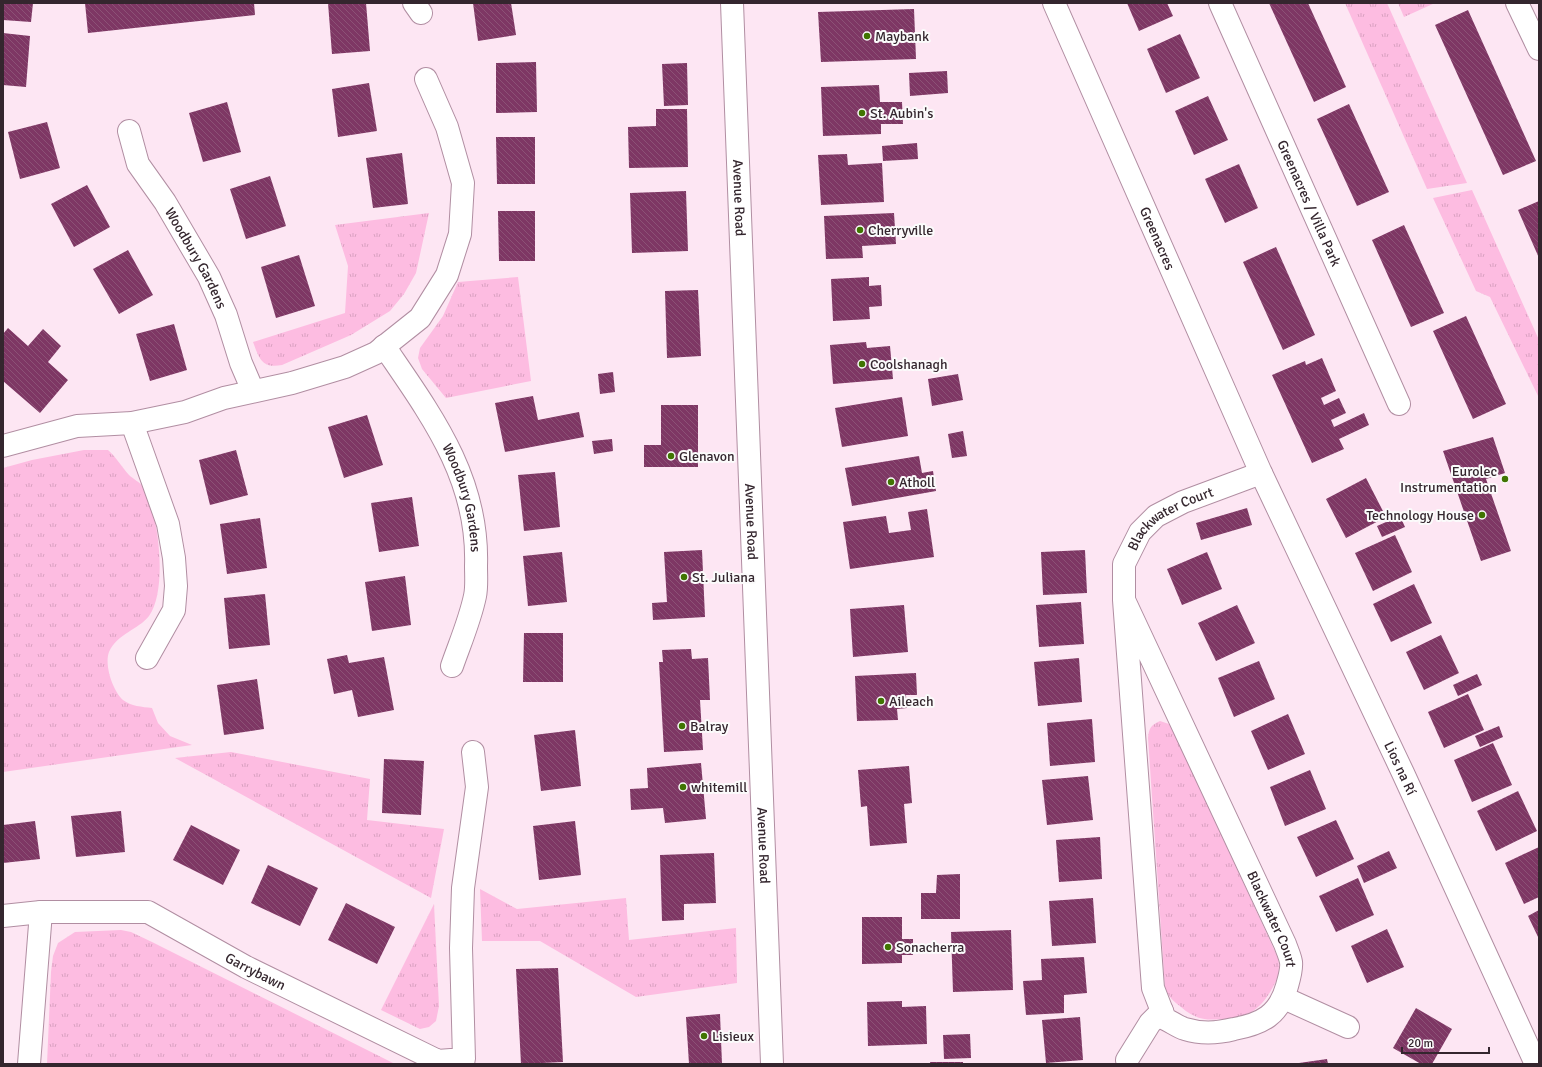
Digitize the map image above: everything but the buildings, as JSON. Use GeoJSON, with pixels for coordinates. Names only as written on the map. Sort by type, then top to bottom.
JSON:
{"type":"FeatureCollection","features":[{"type":"Feature","properties":{"kind":"street","name":"Avenue Road"},"geometry":{"type":"LineString","coordinates":[[732,3],[772,1064]]}},
{"type":"Feature","properties":{"kind":"street","name":"Greenacres"},"geometry":{"type":"LineString","coordinates":[[1054,3],[1261,473]]}},
{"type":"Feature","properties":{"kind":"street","name":"Greenacres / Villa Park"},"geometry":{"type":"LineString","coordinates":[[1220,3],[1399,404]]}},
{"type":"Feature","properties":{"kind":"street"},"geometry":{"type":"LineString","coordinates":[[1516,3],[1539,49]]}},
{"type":"Feature","properties":{"kind":"street"},"geometry":{"type":"LineString","coordinates":[[3,446],[77,426],[132,423],[185,412],[224,398],[292,383],[345,367],[376,353],[420,318],[447,275],[460,234],[463,183],[447,127],[426,79]]}},
{"type":"Feature","properties":{"kind":"street","name":"Woodbury Gardens"},"geometry":{"type":"LineString","coordinates":[[129,131],[138,164],[165,202],[209,277],[226,315],[241,364],[253,392]]}},
{"type":"Feature","properties":{"kind":"street","name":"Woodbury Gardens"},"geometry":{"type":"LineString","coordinates":[[384,346],[427,410],[455,460],[463,481],[472,517],[476,552],[475,596],[452,666]]}},
{"type":"Feature","properties":{"kind":"street"},"geometry":{"type":"LineString","coordinates":[[132,423],[168,524],[174,558],[176,586],[174,610],[147,658]]}},
{"type":"Feature","properties":{"kind":"street","name":"Blackwater Court"},"geometry":{"type":"LineString","coordinates":[[1124,600],[1285,944],[1291,962],[1289,980],[1284,998],[1275,1012],[1261,1022],[1241,1028],[1220,1032],[1201,1032],[1184,1028],[1165,1019],[1153,988],[1124,600],[1124,564],[1140,532],[1156,516],[1183,502],[1261,473]]}},
{"type":"Feature","properties":{"kind":"street","name":"Lios na Rí"},"geometry":{"type":"LineString","coordinates":[[1261,473],[1400,766],[1536,1064]]}},
{"type":"Feature","properties":{"kind":"street","name":"Garrybawn"},"geometry":{"type":"LineString","coordinates":[[3,916],[41,912],[148,912],[246,967],[438,1061],[464,1062],[461,948],[462,888],[477,787],[473,752]]}},
{"type":"Feature","properties":{"kind":"street"},"geometry":{"type":"LineString","coordinates":[[29,1064],[41,912]]}},
{"type":"Feature","properties":{"kind":"street"},"geometry":{"type":"LineString","coordinates":[[1284,998],[1348,1026]]}},
{"type":"Feature","properties":{"kind":"street"},"geometry":{"type":"LineString","coordinates":[[1127,1060],[1150,1023],[1162,1011]]}},
{"type":"Feature","properties":{"kind":"green space"},"geometry":{"type":"Polygon","coordinates":[[[1345,3],[1387,3],[1467,183],[1427,189],[1345,3]]]}},
{"type":"Feature","properties":{"kind":"green space"},"geometry":{"type":"Polygon","coordinates":[[[1398,3],[1435,3],[1404,17],[1398,3]]]}},
{"type":"Feature","properties":{"kind":"green space"},"geometry":{"type":"Polygon","coordinates":[[[1472,190],[1539,340],[1539,398],[1490,297],[1476,291],[1433,198],[1472,190]]]}},
{"type":"Feature","properties":{"kind":"green space"},"geometry":{"type":"Polygon","coordinates":[[[429,213],[416,273],[404,294],[390,311],[351,335],[282,365],[270,365],[262,361],[253,342],[345,313],[348,266],[335,225],[429,213]]]}},
{"type":"Feature","properties":{"kind":"green space"},"geometry":{"type":"Polygon","coordinates":[[[518,277],[531,381],[446,398],[422,369],[418,358],[420,348],[443,316],[458,282],[518,277]]]}},
{"type":"Feature","properties":{"kind":"green space"},"geometry":{"type":"Polygon","coordinates":[[[84,450],[108,450],[129,475],[142,485],[149,499],[157,532],[160,571],[155,604],[149,616],[118,640],[109,652],[108,664],[110,678],[116,691],[123,700],[133,705],[152,708],[158,723],[170,736],[192,745],[3,772],[3,468],[32,460],[84,450]]]}},
{"type":"Feature","properties":{"kind":"green space"},"geometry":{"type":"Polygon","coordinates":[[[1160,721],[1169,724],[1174,732],[1278,958],[1278,976],[1264,1000],[1253,1011],[1230,1018],[1209,1020],[1192,1015],[1176,1003],[1165,988],[1148,738],[1151,727],[1160,721]]]}},
{"type":"Feature","properties":{"kind":"green space"},"geometry":{"type":"Polygon","coordinates":[[[231,752],[370,779],[367,820],[444,829],[431,898],[175,758],[231,752]]]}},
{"type":"Feature","properties":{"kind":"green space"},"geometry":{"type":"Polygon","coordinates":[[[480,889],[517,909],[626,898],[629,940],[736,928],[737,983],[636,997],[540,941],[482,941],[480,889]]]}},
{"type":"Feature","properties":{"kind":"green space"},"geometry":{"type":"Polygon","coordinates":[[[434,904],[439,1006],[436,1021],[429,1027],[420,1029],[381,1010],[434,904]]]}},
{"type":"Feature","properties":{"kind":"green space"},"geometry":{"type":"Polygon","coordinates":[[[121,930],[131,932],[152,942],[395,1064],[47,1064],[51,972],[53,956],[58,943],[75,932],[121,930]]]}},
{"type":"Feature","properties":{"kind":"place","name":"Maybank"},"geometry":{"type":"Point","coordinates":[867,36]}},
{"type":"Feature","properties":{"kind":"place","name":"St. Aubin's"},"geometry":{"type":"Point","coordinates":[862,113]}},
{"type":"Feature","properties":{"kind":"place","name":"Cherryville"},"geometry":{"type":"Point","coordinates":[860,230]}},
{"type":"Feature","properties":{"kind":"place","name":"Coolshanagh"},"geometry":{"type":"Point","coordinates":[862,364]}},
{"type":"Feature","properties":{"kind":"place","name":"Glenavon"},"geometry":{"type":"Point","coordinates":[671,456]}},
{"type":"Feature","properties":{"kind":"place","name":"Eurolec Instrumentation"},"geometry":{"type":"Point","coordinates":[1505,479]}},
{"type":"Feature","properties":{"kind":"place","name":"Atholl"},"geometry":{"type":"Point","coordinates":[891,482]}},
{"type":"Feature","properties":{"kind":"place","name":"Technology House"},"geometry":{"type":"Point","coordinates":[1482,515]}},
{"type":"Feature","properties":{"kind":"place","name":"St. Juliana"},"geometry":{"type":"Point","coordinates":[684,577]}},
{"type":"Feature","properties":{"kind":"place","name":"Aileach"},"geometry":{"type":"Point","coordinates":[881,701]}},
{"type":"Feature","properties":{"kind":"place","name":"Balray"},"geometry":{"type":"Point","coordinates":[682,726]}},
{"type":"Feature","properties":{"kind":"place","name":"whitemill"},"geometry":{"type":"Point","coordinates":[683,787]}},
{"type":"Feature","properties":{"kind":"place","name":"Sonacherra"},"geometry":{"type":"Point","coordinates":[888,947]}},
{"type":"Feature","properties":{"kind":"place","name":"Lisieux"},"geometry":{"type":"Point","coordinates":[704,1036]}}]}
